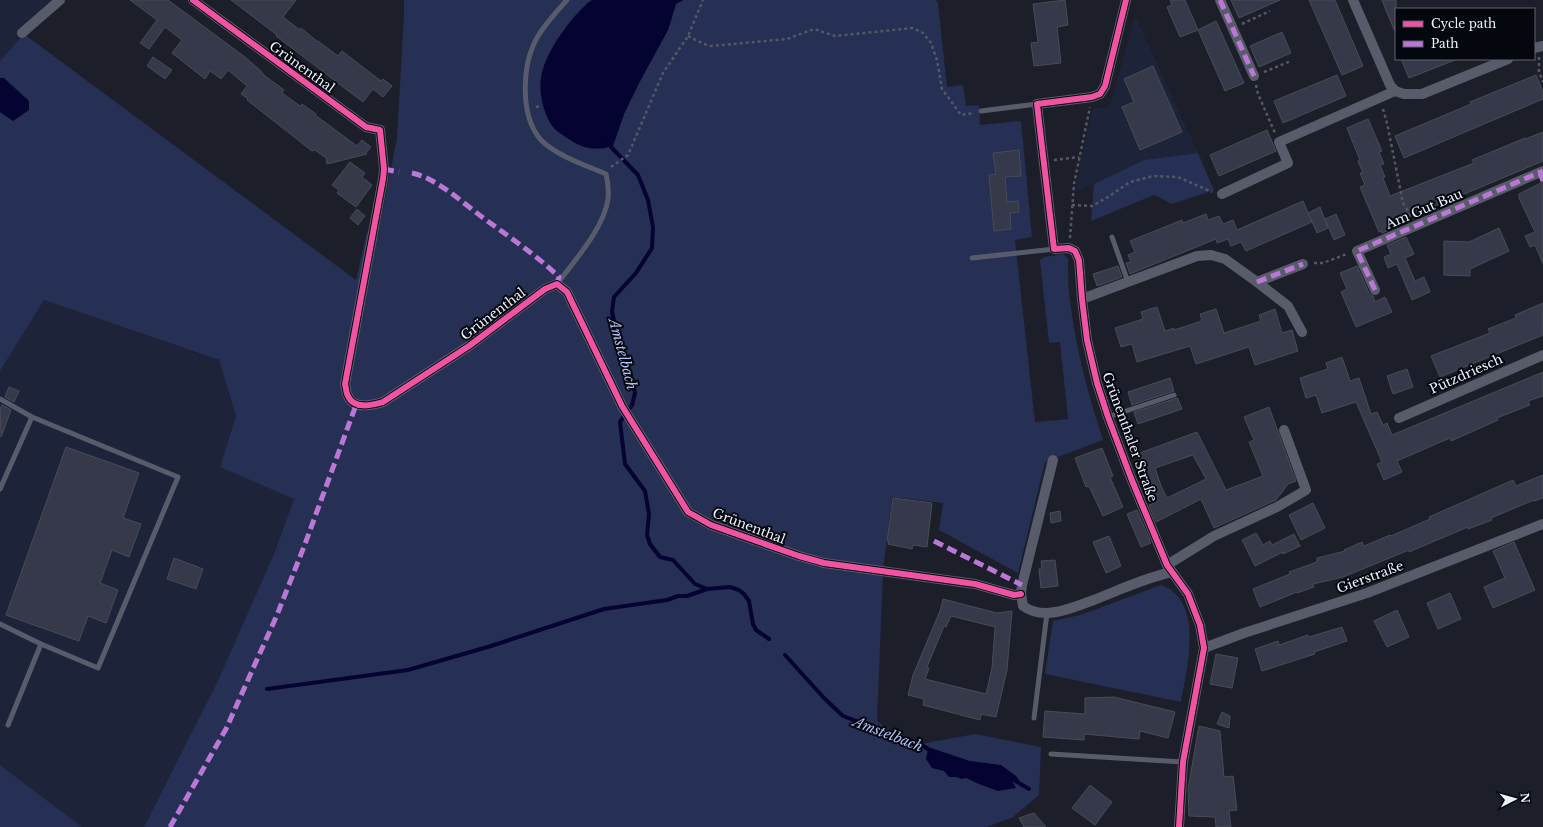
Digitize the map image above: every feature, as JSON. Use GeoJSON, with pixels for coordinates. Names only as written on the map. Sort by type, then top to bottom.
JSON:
{"type":"FeatureCollection","features":[{"type":"Feature","properties":{"kind":"street"},"geometry":{"type":"LineString","coordinates":[[22,33],[60,0]]}},
{"type":"Feature","properties":{"kind":"street","name":"Grünenthal"},"geometry":{"type":"LineString","coordinates":[[194,0],[366,127],[380,130],[384,169],[383,179],[345,384],[348,397],[356,405],[366,406],[383,402],[469,346],[545,288],[557,284],[567,292],[622,406],[678,499],[688,512],[712,525],[799,556],[824,563],[975,584],[1014,595],[1021,594]]}},
{"type":"Feature","properties":{"kind":"street"},"geometry":{"type":"LineString","coordinates":[[1068,248],[1054,249],[1037,104],[1092,97],[1100,94],[1105,86],[1126,0]]}},
{"type":"Feature","properties":{"kind":"street"},"geometry":{"type":"LineString","coordinates":[[1220,0],[1254,76]]}},
{"type":"Feature","properties":{"kind":"street"},"geometry":{"type":"LineString","coordinates":[[1353,0],[1390,85],[1395,91],[1404,94],[1422,94],[1506,60]]}},
{"type":"Feature","properties":{"kind":"street"},"geometry":{"type":"LineString","coordinates":[[1222,194],[1288,163],[1279,142],[1395,91]]}},
{"type":"Feature","properties":{"kind":"street","name":"Am Gut Bau"},"geometry":{"type":"LineString","coordinates":[[1357,251],[1542,175]]}},
{"type":"Feature","properties":{"kind":"street","name":"Grünenthaler Straße"},"geometry":{"type":"LineString","coordinates":[[1068,248],[1075,251],[1079,260],[1087,340],[1097,383],[1108,417],[1169,568],[1188,594],[1200,625],[1204,648],[1183,762],[1179,827]]}},
{"type":"Feature","properties":{"kind":"street"},"geometry":{"type":"LineString","coordinates":[[1357,251],[1375,290]]}},
{"type":"Feature","properties":{"kind":"street"},"geometry":{"type":"LineString","coordinates":[[1082,299],[1197,256],[1211,255],[1225,259],[1288,306],[1302,332]]}},
{"type":"Feature","properties":{"kind":"street"},"geometry":{"type":"LineString","coordinates":[[1257,282],[1303,264]]}},
{"type":"Feature","properties":{"kind":"street","name":"Pützdriesch"},"geometry":{"type":"LineString","coordinates":[[1399,418],[1543,355]]}},
{"type":"Feature","properties":{"kind":"street"},"geometry":{"type":"LineString","coordinates":[[1053,460],[1021,594],[1023,606],[1031,611],[1047,613],[1076,606],[1154,576],[1169,568],[1214,536],[1277,507],[1306,490],[1284,430]]}},
{"type":"Feature","properties":{"kind":"street","name":"Gierstraße"},"geometry":{"type":"LineString","coordinates":[[1204,648],[1244,633],[1367,593],[1543,524]]}},
{"type":"Feature","properties":{"kind":"lane"},"geometry":{"type":"LineString","coordinates":[[557,284],[596,229],[606,207],[608,192],[606,174],[560,154],[542,140],[530,120],[526,76],[533,50],[538,36],[567,0]]}},
{"type":"Feature","properties":{"kind":"lane"},"geometry":{"type":"LineString","coordinates":[[982,111],[1037,104]]}},
{"type":"Feature","properties":{"kind":"lane"},"geometry":{"type":"LineString","coordinates":[[1112,237],[1128,282]]}},
{"type":"Feature","properties":{"kind":"lane"},"geometry":{"type":"LineString","coordinates":[[972,258],[1054,249]]}},
{"type":"Feature","properties":{"kind":"lane"},"geometry":{"type":"LineString","coordinates":[[1108,417],[1174,396]]}},
{"type":"Feature","properties":{"kind":"lane"},"geometry":{"type":"LineString","coordinates":[[0,400],[32,418],[178,477],[98,668],[41,644],[0,624]]}},
{"type":"Feature","properties":{"kind":"lane"},"geometry":{"type":"LineString","coordinates":[[0,489],[32,418]]}},
{"type":"Feature","properties":{"kind":"lane"},"geometry":{"type":"LineString","coordinates":[[1034,718],[1047,613]]}},
{"type":"Feature","properties":{"kind":"lane"},"geometry":{"type":"LineString","coordinates":[[8,725],[41,644]]}},
{"type":"Feature","properties":{"kind":"lane"},"geometry":{"type":"LineString","coordinates":[[1051,754],[1183,762]]}},
{"type":"Feature","properties":{"kind":"path"},"geometry":{"type":"LineString","coordinates":[[616,163],[628,155],[663,73],[688,36],[703,0]]}},
{"type":"Feature","properties":{"kind":"path"},"geometry":{"type":"LineString","coordinates":[[1232,28],[1270,11]]}},
{"type":"Feature","properties":{"kind":"path"},"geometry":{"type":"LineString","coordinates":[[688,36],[711,46],[787,39],[814,29],[835,36],[913,28],[923,33],[931,43],[937,60],[942,89],[961,115],[982,111]]}},
{"type":"Feature","properties":{"kind":"path"},"geometry":{"type":"LineString","coordinates":[[1538,47],[1539,72],[1543,82]]}},
{"type":"Feature","properties":{"kind":"path"},"geometry":{"type":"LineString","coordinates":[[1254,76],[1291,61]]}},
{"type":"Feature","properties":{"kind":"path"},"geometry":{"type":"LineString","coordinates":[[1258,94],[1279,142]]}},
{"type":"Feature","properties":{"kind":"path"},"geometry":{"type":"LineString","coordinates":[[1068,248],[1079,157],[1092,97]]}},
{"type":"Feature","properties":{"kind":"path"},"geometry":{"type":"LineString","coordinates":[[1379,98],[1387,123],[1403,203],[1418,225]]}},
{"type":"Feature","properties":{"kind":"path"},"geometry":{"type":"LineString","coordinates":[[1044,162],[1079,157]]}},
{"type":"Feature","properties":{"kind":"path"},"geometry":{"type":"LineString","coordinates":[[1072,205],[1092,206],[1130,182],[1153,176],[1178,177],[1196,184],[1216,195],[1222,194]]}},
{"type":"Feature","properties":{"kind":"path"},"geometry":{"type":"LineString","coordinates":[[1303,264],[1323,263],[1357,251]]}},
{"type":"Feature","properties":{"kind":"shaded area"},"geometry":{"type":"Polygon","coordinates":[[[0,0],[57,0],[0,61],[0,0]]]}},
{"type":"Feature","properties":{"kind":"shaded area"},"geometry":{"type":"Polygon","coordinates":[[[404,0],[592,0],[585,5],[602,149],[613,146],[624,114],[668,30],[676,4],[683,0],[936,0],[938,3],[947,87],[963,85],[966,106],[979,105],[980,125],[1021,121],[1032,237],[1015,240],[1035,422],[1068,419],[1060,342],[1049,343],[1040,260],[1044,257],[1063,254],[1068,258],[1069,296],[1079,354],[1092,406],[1103,440],[1045,462],[1018,573],[939,530],[943,503],[892,497],[883,570],[877,721],[917,752],[926,743],[975,734],[1041,747],[1039,795],[1013,817],[987,827],[144,827],[218,681],[275,551],[294,499],[220,467],[236,416],[219,360],[44,300],[0,371],[0,61],[24,34],[356,280],[367,232],[377,239],[397,138],[404,0]]]}},
{"type":"Feature","properties":{"kind":"shaded area"},"geometry":{"type":"Polygon","coordinates":[[[592,0],[683,0],[676,4],[668,30],[624,114],[613,146],[594,149],[578,145],[554,128],[543,107],[540,83],[546,60],[551,50],[577,13],[592,0]]]}},
{"type":"Feature","properties":{"kind":"shaded area"},"geometry":{"type":"Polygon","coordinates":[[[1135,16],[1198,153],[1144,160],[1076,191],[1093,108],[1110,107],[1135,16]]]}},
{"type":"Feature","properties":{"kind":"shaded area"},"geometry":{"type":"Polygon","coordinates":[[[0,78],[4,78],[29,101],[29,110],[13,121],[0,112],[0,78]]]}},
{"type":"Feature","properties":{"kind":"shaded area"},"geometry":{"type":"Polygon","coordinates":[[[1198,153],[1214,190],[1172,204],[1154,195],[1091,221],[1094,184],[1144,160],[1198,153]]]}},
{"type":"Feature","properties":{"kind":"shaded area"},"geometry":{"type":"Polygon","coordinates":[[[44,300],[219,361],[236,416],[220,467],[294,499],[275,550],[218,682],[144,827],[82,827],[0,765],[0,371],[44,300]]]}},
{"type":"Feature","properties":{"kind":"shaded area"},"geometry":{"type":"Polygon","coordinates":[[[1161,585],[1175,593],[1184,605],[1188,620],[1190,637],[1189,654],[1181,702],[1045,674],[1053,621],[1080,615],[1161,585]]]}},
{"type":"Feature","properties":{"kind":"shaded area"},"geometry":{"type":"Polygon","coordinates":[[[931,748],[970,761],[1001,765],[1019,780],[1017,784],[1012,781],[1016,788],[998,791],[966,778],[961,779],[957,777],[949,777],[944,771],[932,768],[926,759],[928,749],[931,748]]]}},
{"type":"Feature","properties":{"kind":"shaded area"},"geometry":{"type":"Polygon","coordinates":[[[0,765],[82,827],[0,827],[0,765]]]}},
{"type":"Feature","properties":{"kind":"building"},"geometry":{"type":"Polygon","coordinates":[[[130,0],[168,0],[245,57],[265,76],[284,90],[282,93],[300,106],[302,104],[357,146],[362,140],[371,147],[366,153],[367,154],[327,164],[326,158],[315,150],[312,151],[247,100],[248,99],[241,94],[247,86],[228,70],[221,79],[210,71],[205,79],[172,53],[182,40],[165,27],[149,49],[140,43],[157,20],[130,0]]]}},
{"type":"Feature","properties":{"kind":"building"},"geometry":{"type":"Polygon","coordinates":[[[231,0],[296,0],[283,17],[300,30],[301,28],[338,56],[342,51],[381,81],[383,79],[392,86],[383,97],[373,89],[363,102],[231,0]]]}},
{"type":"Feature","properties":{"kind":"building"},"geometry":{"type":"Polygon","coordinates":[[[1065,0],[1068,25],[1057,27],[1061,63],[1034,66],[1031,43],[1038,42],[1033,4],[1065,0]]]}},
{"type":"Feature","properties":{"kind":"building"},"geometry":{"type":"Polygon","coordinates":[[[1170,0],[1185,0],[1198,30],[1180,37],[1167,7],[1172,5],[1170,0]]]}},
{"type":"Feature","properties":{"kind":"building"},"geometry":{"type":"Polygon","coordinates":[[[1231,0],[1280,0],[1239,18],[1231,0]]]}},
{"type":"Feature","properties":{"kind":"building"},"geometry":{"type":"Polygon","coordinates":[[[1309,0],[1335,0],[1363,66],[1342,75],[1309,0]]]}},
{"type":"Feature","properties":{"kind":"building"},"geometry":{"type":"Polygon","coordinates":[[[1382,0],[1396,0],[1395,32],[1382,0]]]}},
{"type":"Feature","properties":{"kind":"building"},"geometry":{"type":"Polygon","coordinates":[[[1216,21],[1244,83],[1225,91],[1198,30],[1216,21]]]}},
{"type":"Feature","properties":{"kind":"building"},"geometry":{"type":"Polygon","coordinates":[[[1282,32],[1291,53],[1259,67],[1250,46],[1282,32]]]}},
{"type":"Feature","properties":{"kind":"building"},"geometry":{"type":"Polygon","coordinates":[[[153,57],[172,70],[165,79],[147,66],[153,57]]]}},
{"type":"Feature","properties":{"kind":"building"},"geometry":{"type":"Polygon","coordinates":[[[1401,60],[1455,60],[1409,78],[1401,60]]]}},
{"type":"Feature","properties":{"kind":"building"},"geometry":{"type":"Polygon","coordinates":[[[1153,66],[1182,132],[1140,150],[1122,107],[1134,102],[1124,79],[1153,66]]]}},
{"type":"Feature","properties":{"kind":"building"},"geometry":{"type":"Polygon","coordinates":[[[1337,75],[1346,96],[1283,123],[1274,101],[1337,75]]]}},
{"type":"Feature","properties":{"kind":"building"},"geometry":{"type":"Polygon","coordinates":[[[1536,75],[1543,92],[1543,99],[1404,158],[1395,136],[1471,104],[1470,102],[1536,75]]]}},
{"type":"Feature","properties":{"kind":"building"},"geometry":{"type":"Polygon","coordinates":[[[1368,119],[1382,151],[1379,152],[1384,164],[1380,165],[1390,196],[1474,163],[1472,160],[1543,132],[1543,161],[1400,221],[1401,225],[1382,233],[1381,231],[1379,232],[1360,187],[1365,185],[1360,173],[1363,173],[1358,161],[1360,160],[1347,128],[1368,119]]]}},
{"type":"Feature","properties":{"kind":"building"},"geometry":{"type":"Polygon","coordinates":[[[1267,130],[1276,151],[1219,176],[1210,155],[1267,130]]]}},
{"type":"Feature","properties":{"kind":"building"},"geometry":{"type":"Polygon","coordinates":[[[1019,150],[1021,176],[1005,177],[1007,202],[1018,201],[1019,212],[1010,213],[1011,229],[994,231],[989,175],[996,174],[993,153],[1019,150]]]}},
{"type":"Feature","properties":{"kind":"building"},"geometry":{"type":"Polygon","coordinates":[[[350,162],[365,173],[362,177],[372,185],[356,207],[337,193],[339,190],[332,185],[350,162]]]}},
{"type":"Feature","properties":{"kind":"building"},"geometry":{"type":"Polygon","coordinates":[[[1543,182],[1543,264],[1535,245],[1530,247],[1525,236],[1535,232],[1519,198],[1519,194],[1543,182]]]}},
{"type":"Feature","properties":{"kind":"building"},"geometry":{"type":"Polygon","coordinates":[[[1303,201],[1312,222],[1246,251],[1241,242],[1231,246],[1228,239],[1217,243],[1216,239],[1130,274],[1126,263],[1131,262],[1128,255],[1135,252],[1130,241],[1182,220],[1183,223],[1206,214],[1208,220],[1219,216],[1223,224],[1233,220],[1237,230],[1303,201]]]}},
{"type":"Feature","properties":{"kind":"building"},"geometry":{"type":"Polygon","coordinates":[[[1320,207],[1328,228],[1317,233],[1308,213],[1320,207]]]}},
{"type":"Feature","properties":{"kind":"building"},"geometry":{"type":"Polygon","coordinates":[[[357,209],[365,216],[358,225],[350,218],[357,209]]]}},
{"type":"Feature","properties":{"kind":"building"},"geometry":{"type":"Polygon","coordinates":[[[1336,214],[1345,235],[1334,240],[1325,219],[1336,214]]]}},
{"type":"Feature","properties":{"kind":"building"},"geometry":{"type":"Polygon","coordinates":[[[1499,228],[1509,251],[1470,269],[1470,276],[1444,275],[1444,241],[1469,242],[1499,228]]]}},
{"type":"Feature","properties":{"kind":"building"},"geometry":{"type":"Polygon","coordinates":[[[1406,237],[1414,254],[1405,258],[1415,281],[1424,277],[1430,292],[1412,300],[1397,264],[1388,268],[1384,257],[1391,254],[1387,245],[1406,237]]]}},
{"type":"Feature","properties":{"kind":"building"},"geometry":{"type":"Polygon","coordinates":[[[1118,266],[1122,277],[1097,286],[1093,274],[1118,266]]]}},
{"type":"Feature","properties":{"kind":"building"},"geometry":{"type":"Polygon","coordinates":[[[1357,266],[1369,293],[1373,296],[1375,302],[1385,297],[1392,312],[1356,327],[1341,292],[1347,289],[1340,273],[1357,266]]]}},
{"type":"Feature","properties":{"kind":"building"},"geometry":{"type":"Polygon","coordinates":[[[1543,303],[1543,335],[1440,377],[1431,356],[1490,333],[1488,329],[1516,318],[1515,315],[1543,303]]]}},
{"type":"Feature","properties":{"kind":"building"},"geometry":{"type":"Polygon","coordinates":[[[1157,307],[1165,331],[1174,328],[1174,330],[1202,321],[1200,314],[1216,309],[1224,333],[1261,321],[1259,315],[1275,309],[1282,333],[1292,330],[1298,351],[1255,365],[1249,347],[1196,364],[1190,346],[1137,362],[1132,344],[1121,347],[1115,328],[1143,319],[1141,312],[1157,307]]]}},
{"type":"Feature","properties":{"kind":"building"},"geometry":{"type":"Polygon","coordinates":[[[1342,357],[1350,381],[1359,378],[1371,414],[1377,412],[1383,425],[1387,423],[1392,435],[1543,372],[1543,396],[1528,401],[1530,405],[1497,418],[1498,420],[1451,441],[1450,438],[1397,461],[1402,472],[1384,480],[1377,464],[1382,462],[1356,402],[1322,413],[1316,395],[1306,398],[1300,378],[1328,369],[1326,363],[1342,357]]]}},
{"type":"Feature","properties":{"kind":"building"},"geometry":{"type":"Polygon","coordinates":[[[1407,369],[1413,387],[1393,394],[1387,376],[1407,369]]]}},
{"type":"Feature","properties":{"kind":"building"},"geometry":{"type":"Polygon","coordinates":[[[1170,378],[1174,391],[1132,405],[1128,392],[1170,378]]]}},
{"type":"Feature","properties":{"kind":"building"},"geometry":{"type":"Polygon","coordinates":[[[9,387],[19,391],[14,402],[5,397],[9,387]]]}},
{"type":"Feature","properties":{"kind":"building"},"geometry":{"type":"Polygon","coordinates":[[[1177,398],[1182,409],[1138,424],[1134,412],[1177,398]]]}},
{"type":"Feature","properties":{"kind":"building"},"geometry":{"type":"Polygon","coordinates":[[[2,405],[11,410],[1,437],[0,409],[2,405]]]}},
{"type":"Feature","properties":{"kind":"building"},"geometry":{"type":"Polygon","coordinates":[[[1269,407],[1296,481],[1288,484],[1276,500],[1214,528],[1201,499],[1156,522],[1149,505],[1155,502],[1150,494],[1137,454],[1197,432],[1226,490],[1263,476],[1249,442],[1254,440],[1244,417],[1269,407]],[[1193,455],[1155,468],[1167,498],[1206,479],[1193,455]]]}},
{"type":"Feature","properties":{"kind":"building"},"geometry":{"type":"Polygon","coordinates":[[[66,447],[139,473],[123,518],[141,524],[129,557],[112,550],[100,583],[118,590],[106,623],[88,616],[79,641],[6,615],[66,447]]]}},
{"type":"Feature","properties":{"kind":"building"},"geometry":{"type":"Polygon","coordinates":[[[1102,448],[1113,476],[1110,477],[1123,507],[1103,516],[1089,486],[1086,487],[1075,458],[1102,448]]]}},
{"type":"Feature","properties":{"kind":"building"},"geometry":{"type":"Polygon","coordinates":[[[1543,475],[1543,498],[1534,500],[1491,518],[1492,520],[1468,529],[1468,527],[1409,552],[1409,550],[1343,577],[1313,584],[1314,587],[1297,592],[1260,607],[1253,589],[1290,574],[1289,572],[1317,562],[1317,558],[1345,551],[1344,550],[1362,542],[1364,546],[1390,535],[1391,536],[1430,519],[1429,517],[1513,480],[1516,486],[1543,475]]]}},
{"type":"Feature","properties":{"kind":"building"},"geometry":{"type":"Polygon","coordinates":[[[893,498],[932,503],[927,547],[913,545],[912,549],[888,544],[889,541],[887,541],[893,498]]]}},
{"type":"Feature","properties":{"kind":"building"},"geometry":{"type":"Polygon","coordinates":[[[1313,503],[1325,528],[1301,540],[1289,515],[1313,503]]]}},
{"type":"Feature","properties":{"kind":"building"},"geometry":{"type":"Polygon","coordinates":[[[1137,510],[1151,543],[1141,547],[1127,514],[1137,510]]]}},
{"type":"Feature","properties":{"kind":"building"},"geometry":{"type":"Polygon","coordinates":[[[1060,511],[1061,521],[1051,523],[1050,513],[1060,511]]]}},
{"type":"Feature","properties":{"kind":"building"},"geometry":{"type":"Polygon","coordinates":[[[1256,533],[1263,545],[1270,541],[1272,545],[1294,534],[1300,546],[1283,554],[1283,552],[1255,566],[1242,540],[1256,533]]]}},
{"type":"Feature","properties":{"kind":"building"},"geometry":{"type":"Polygon","coordinates":[[[1109,536],[1121,566],[1106,573],[1093,542],[1109,536]]]}},
{"type":"Feature","properties":{"kind":"building"},"geometry":{"type":"Polygon","coordinates":[[[1514,542],[1535,590],[1493,608],[1484,587],[1505,578],[1493,551],[1514,542]]]}},
{"type":"Feature","properties":{"kind":"building"},"geometry":{"type":"Polygon","coordinates":[[[174,558],[203,569],[196,589],[167,579],[174,558]]]}},
{"type":"Feature","properties":{"kind":"building"},"geometry":{"type":"Polygon","coordinates":[[[1055,560],[1058,586],[1041,588],[1039,569],[1042,569],[1041,561],[1055,560]]]}},
{"type":"Feature","properties":{"kind":"building"},"geometry":{"type":"Polygon","coordinates":[[[1450,593],[1461,619],[1438,629],[1427,603],[1450,593]]]}},
{"type":"Feature","properties":{"kind":"building"},"geometry":{"type":"Polygon","coordinates":[[[943,599],[997,613],[1012,611],[1007,670],[996,717],[981,714],[980,720],[923,705],[924,699],[908,695],[913,675],[940,611],[943,599]],[[951,616],[946,627],[944,626],[927,667],[929,668],[925,679],[986,694],[992,668],[995,627],[951,616]]]}},
{"type":"Feature","properties":{"kind":"building"},"geometry":{"type":"Polygon","coordinates":[[[1397,610],[1409,637],[1387,647],[1374,621],[1397,610]]]}},
{"type":"Feature","properties":{"kind":"building"},"geometry":{"type":"Polygon","coordinates":[[[1342,627],[1347,641],[1314,652],[1315,654],[1262,671],[1255,649],[1278,641],[1279,645],[1308,635],[1309,637],[1342,627]]]}},
{"type":"Feature","properties":{"kind":"building"},"geometry":{"type":"Polygon","coordinates":[[[1216,654],[1238,658],[1232,688],[1210,684],[1216,654]]]}},
{"type":"Feature","properties":{"kind":"building"},"geometry":{"type":"Polygon","coordinates":[[[1114,697],[1175,712],[1168,738],[1140,731],[1139,739],[1084,734],[1084,740],[1043,737],[1045,711],[1085,714],[1085,698],[1114,697]]]}},
{"type":"Feature","properties":{"kind":"building"},"geometry":{"type":"Polygon","coordinates":[[[1222,712],[1230,716],[1229,728],[1217,724],[1222,712]]]}},
{"type":"Feature","properties":{"kind":"building"},"geometry":{"type":"Polygon","coordinates":[[[1199,726],[1220,731],[1224,777],[1233,776],[1237,810],[1229,811],[1231,827],[1216,827],[1215,817],[1189,816],[1188,789],[1199,726]]]}},
{"type":"Feature","properties":{"kind":"building"},"geometry":{"type":"Polygon","coordinates":[[[1090,785],[1112,802],[1095,825],[1072,808],[1090,785]]]}},
{"type":"Feature","properties":{"kind":"building"},"geometry":{"type":"Polygon","coordinates":[[[1034,813],[1046,827],[1024,827],[1019,818],[1034,813]]]}},
{"type":"Feature","properties":{"kind":"waterway","name":"Amstelbach"},"geometry":{"type":"LineString","coordinates":[[609,142],[611,147],[638,175],[648,200],[653,227],[652,248],[636,273],[614,297],[612,311],[617,336],[628,366],[635,393],[632,405],[620,422],[625,464],[645,491],[649,514],[647,535],[650,544],[660,557],[673,560],[695,584],[707,589],[730,587],[739,590],[744,594],[749,601],[753,624],[756,630],[769,639]]}},
{"type":"Feature","properties":{"kind":"waterway"},"geometry":{"type":"LineString","coordinates":[[267,689],[408,670],[491,646],[604,609],[667,600],[678,596],[687,596],[707,589]]}},
{"type":"Feature","properties":{"kind":"waterway","name":"Amstelbach"},"geometry":{"type":"LineString","coordinates":[[785,655],[824,698],[843,716],[925,747],[931,751]]}},
{"type":"Feature","properties":{"kind":"waterway","name":"Amstelbach"},"geometry":{"type":"LineString","coordinates":[[1014,780],[1029,789]]}},
{"type":"Feature","properties":{"kind":"marked path"},"geometry":{"type":"LineString","coordinates":[[1220,0],[1254,76]]}},
{"type":"Feature","properties":{"kind":"marked path"},"geometry":{"type":"LineString","coordinates":[[384,169],[399,172]]}},
{"type":"Feature","properties":{"kind":"marked path"},"geometry":{"type":"LineString","coordinates":[[1375,290],[1357,251],[1543,171]]}},
{"type":"Feature","properties":{"kind":"marked path"},"geometry":{"type":"LineString","coordinates":[[412,173],[430,180],[448,191],[531,253],[559,277],[557,284]]}},
{"type":"Feature","properties":{"kind":"marked path"},"geometry":{"type":"LineString","coordinates":[[1540,173],[1543,181]]}},
{"type":"Feature","properties":{"kind":"marked path"},"geometry":{"type":"LineString","coordinates":[[1257,282],[1303,264]]}},
{"type":"Feature","properties":{"kind":"marked path"},"geometry":{"type":"LineString","coordinates":[[170,827],[226,729],[277,615],[305,544],[356,405]]}},
{"type":"Feature","properties":{"kind":"marked path"},"geometry":{"type":"LineString","coordinates":[[934,541],[1022,585]]}},
{"type":"Feature","properties":{"kind":"cycle path"},"geometry":{"type":"LineString","coordinates":[[193,0],[366,127],[380,130],[384,169],[383,179],[345,384],[347,395],[354,403],[364,405],[383,402],[469,346],[545,289],[557,284],[567,292],[622,406],[688,512],[711,525],[799,556],[824,563],[975,584],[1014,595],[1021,594]]}},
{"type":"Feature","properties":{"kind":"cycle path"},"geometry":{"type":"LineString","coordinates":[[1126,0],[1105,86],[1100,94],[1092,97],[1037,104],[1054,249],[1069,248],[1075,251],[1079,260],[1087,340],[1097,383],[1108,417],[1131,478],[1167,565],[1188,594],[1200,625],[1204,648],[1183,762],[1179,827]]}}]}
